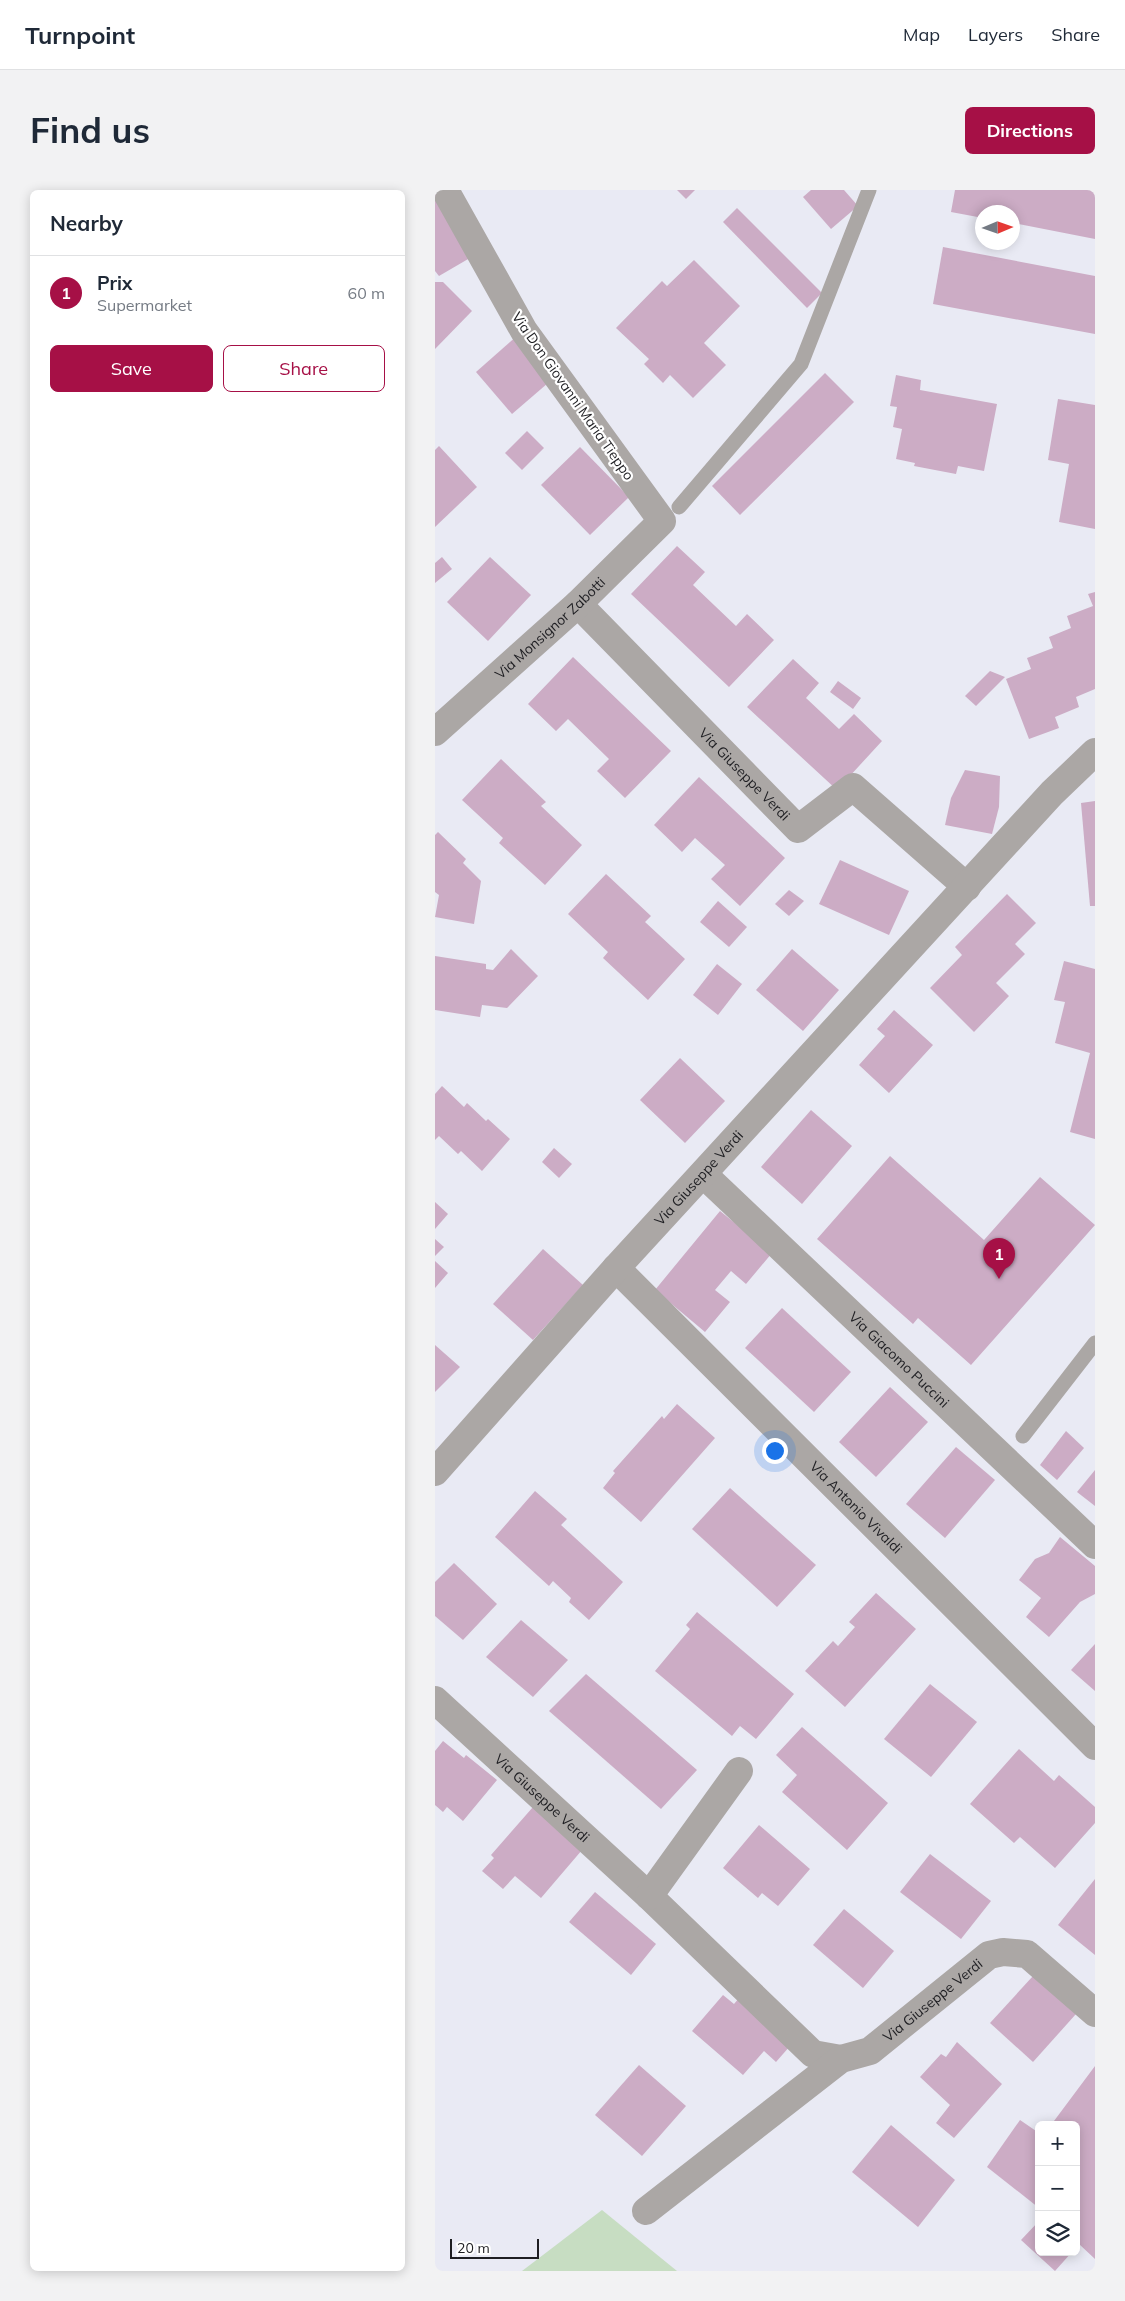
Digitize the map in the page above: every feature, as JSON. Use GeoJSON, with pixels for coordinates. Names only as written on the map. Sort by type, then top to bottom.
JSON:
{"type":"FeatureCollection","features":[{"type":"Feature","properties":{"kind":"street","name":"Via Don Giovanni Maria Tieppo"},"geometry":{"type":"LineString","coordinates":[[445,190],[524,331],[670,514]]}},
{"type":"Feature","properties":{"kind":"street","name":"Via Monsignor Zabotti"},"geometry":{"type":"LineString","coordinates":[[435,732],[578,604],[670,514]]}},
{"type":"Feature","properties":{"kind":"street","name":"Via Giuseppe Verdi"},"geometry":{"type":"LineString","coordinates":[[578,604],[798,829],[853,787],[967,887]]}},
{"type":"Feature","properties":{"kind":"street","name":"Via Giuseppe Verdi"},"geometry":{"type":"LineString","coordinates":[[435,1472],[616,1268],[1052,793],[1095,752]]}},
{"type":"Feature","properties":{"kind":"street","name":"Via Giacomo Puccini"},"geometry":{"type":"LineString","coordinates":[[703,1174],[1095,1545]]}},
{"type":"Feature","properties":{"kind":"street","name":"Via Antonio Vivaldi"},"geometry":{"type":"LineString","coordinates":[[616,1268],[1095,1746]]}},
{"type":"Feature","properties":{"kind":"street","name":"Via Giuseppe Verdi"},"geometry":{"type":"LineString","coordinates":[[435,1700],[649,1896],[813,2054],[841,2059]]}},
{"type":"Feature","properties":{"kind":"street"},"geometry":{"type":"LineString","coordinates":[[649,1896],[739,1771]]}},
{"type":"Feature","properties":{"kind":"street","name":"Via Giuseppe Verdi"},"geometry":{"type":"LineString","coordinates":[[646,2211],[841,2059],[870,2050],[989,1955],[1003,1952],[1027,1954],[1095,2012]]}},
{"type":"Feature","properties":{"kind":"lane"},"geometry":{"type":"LineString","coordinates":[[670,514],[801,364],[869,190]]}},
{"type":"Feature","properties":{"kind":"lane"},"geometry":{"type":"LineString","coordinates":[[1023,1436],[1095,1343]]}},
{"type":"Feature","properties":{"kind":"green space"},"geometry":{"type":"Polygon","coordinates":[[[602,2210],[677,2271],[522,2271],[602,2210]]]}},
{"type":"Feature","properties":{"kind":"building"},"geometry":{"type":"Polygon","coordinates":[[[677,190],[695,190],[686,199],[677,190]]]}},
{"type":"Feature","properties":{"kind":"building"},"geometry":{"type":"Polygon","coordinates":[[[811,190],[844,190],[858,206],[831,229],[803,197],[811,190]]]}},
{"type":"Feature","properties":{"kind":"building"},"geometry":{"type":"Polygon","coordinates":[[[955,190],[1095,190],[1095,239],[1020,224],[1020,205],[975,205],[975,216],[951,212],[955,190]]]}},
{"type":"Feature","properties":{"kind":"building"},"geometry":{"type":"Polygon","coordinates":[[[435,192],[475,255],[439,276],[435,271],[435,192]]]}},
{"type":"Feature","properties":{"kind":"building"},"geometry":{"type":"Polygon","coordinates":[[[737,208],[822,293],[807,308],[723,222],[737,208]]]}},
{"type":"Feature","properties":{"kind":"building"},"geometry":{"type":"Polygon","coordinates":[[[943,247],[1095,276],[1095,334],[933,304],[943,247]]]}},
{"type":"Feature","properties":{"kind":"building"},"geometry":{"type":"Polygon","coordinates":[[[694,260],[740,306],[704,343],[726,365],[693,398],[670,375],[663,383],[644,364],[649,359],[616,328],[662,281],[667,286],[694,260]]]}},
{"type":"Feature","properties":{"kind":"building"},"geometry":{"type":"Polygon","coordinates":[[[435,282],[443,282],[472,311],[435,349],[435,282]]]}},
{"type":"Feature","properties":{"kind":"building"},"geometry":{"type":"Polygon","coordinates":[[[518,335],[555,377],[512,414],[476,372],[518,335]]]}},
{"type":"Feature","properties":{"kind":"building"},"geometry":{"type":"Polygon","coordinates":[[[825,373],[854,402],[740,515],[712,486],[825,373]]]}},
{"type":"Feature","properties":{"kind":"building"},"geometry":{"type":"Polygon","coordinates":[[[896,375],[921,380],[920,390],[997,404],[984,471],[958,466],[956,474],[914,466],[915,463],[896,459],[902,429],[893,427],[897,407],[890,406],[896,375]]]}},
{"type":"Feature","properties":{"kind":"building"},"geometry":{"type":"Polygon","coordinates":[[[1058,399],[1095,405],[1095,529],[1059,522],[1069,464],[1048,460],[1058,399]]]}},
{"type":"Feature","properties":{"kind":"building"},"geometry":{"type":"Polygon","coordinates":[[[527,431],[544,448],[522,470],[505,453],[527,431]]]}},
{"type":"Feature","properties":{"kind":"building"},"geometry":{"type":"Polygon","coordinates":[[[439,446],[477,487],[435,527],[435,450],[439,446]]]}},
{"type":"Feature","properties":{"kind":"building"},"geometry":{"type":"Polygon","coordinates":[[[580,447],[629,497],[590,535],[541,485],[580,447]]]}},
{"type":"Feature","properties":{"kind":"building"},"geometry":{"type":"Polygon","coordinates":[[[677,546],[705,572],[693,585],[736,626],[747,614],[774,640],[729,687],[631,594],[677,546]]]}},
{"type":"Feature","properties":{"kind":"building"},"geometry":{"type":"Polygon","coordinates":[[[442,557],[452,569],[435,583],[435,563],[442,557]]]}},
{"type":"Feature","properties":{"kind":"building"},"geometry":{"type":"Polygon","coordinates":[[[490,557],[531,595],[488,641],[447,602],[490,557]]]}},
{"type":"Feature","properties":{"kind":"building"},"geometry":{"type":"Polygon","coordinates":[[[1095,592],[1095,689],[1076,697],[1079,707],[1055,717],[1059,728],[1029,739],[1006,679],[1031,669],[1027,658],[1053,648],[1049,637],[1071,628],[1067,616],[1093,606],[1088,594],[1095,592]]]}},
{"type":"Feature","properties":{"kind":"building"},"geometry":{"type":"Polygon","coordinates":[[[573,657],[671,751],[625,798],[597,771],[609,759],[568,719],[556,731],[528,704],[573,657]]]}},
{"type":"Feature","properties":{"kind":"building"},"geometry":{"type":"Polygon","coordinates":[[[793,659],[819,683],[806,698],[839,729],[854,714],[882,741],[837,790],[747,707],[793,659]]]}},
{"type":"Feature","properties":{"kind":"building"},"geometry":{"type":"Polygon","coordinates":[[[990,671],[1005,677],[976,706],[965,696],[990,671]]]}},
{"type":"Feature","properties":{"kind":"building"},"geometry":{"type":"Polygon","coordinates":[[[838,681],[861,698],[853,709],[830,692],[838,681]]]}},
{"type":"Feature","properties":{"kind":"building"},"geometry":{"type":"Polygon","coordinates":[[[501,759],[546,802],[541,806],[582,845],[545,885],[499,843],[503,838],[462,800],[501,759]]]}},
{"type":"Feature","properties":{"kind":"building"},"geometry":{"type":"Polygon","coordinates":[[[965,770],[1000,776],[999,807],[992,834],[945,825],[951,798],[965,770]]]}},
{"type":"Feature","properties":{"kind":"building"},"geometry":{"type":"Polygon","coordinates":[[[699,777],[785,858],[740,906],[711,879],[725,865],[695,838],[682,852],[654,825],[699,777]]]}},
{"type":"Feature","properties":{"kind":"building"},"geometry":{"type":"Polygon","coordinates":[[[1095,801],[1095,906],[1090,906],[1081,803],[1095,801]]]}},
{"type":"Feature","properties":{"kind":"building"},"geometry":{"type":"Polygon","coordinates":[[[438,832],[466,859],[463,863],[481,881],[474,924],[435,917],[439,895],[435,892],[435,835],[438,832]]]}},
{"type":"Feature","properties":{"kind":"building"},"geometry":{"type":"Polygon","coordinates":[[[840,860],[909,891],[889,935],[819,904],[840,860]]]}},
{"type":"Feature","properties":{"kind":"building"},"geometry":{"type":"Polygon","coordinates":[[[606,874],[651,916],[645,922],[685,959],[648,1000],[603,958],[608,952],[568,914],[606,874]]]}},
{"type":"Feature","properties":{"kind":"building"},"geometry":{"type":"Polygon","coordinates":[[[789,890],[804,901],[789,916],[775,904],[789,890]]]}},
{"type":"Feature","properties":{"kind":"building"},"geometry":{"type":"Polygon","coordinates":[[[1007,894],[1036,923],[1015,944],[1025,954],[996,983],[1009,996],[974,1032],[930,988],[962,955],[955,947],[1007,894]]]}},
{"type":"Feature","properties":{"kind":"building"},"geometry":{"type":"Polygon","coordinates":[[[718,901],[747,927],[729,947],[700,922],[718,901]]]}},
{"type":"Feature","properties":{"kind":"building"},"geometry":{"type":"Polygon","coordinates":[[[511,949],[538,976],[507,1008],[482,1005],[480,1017],[435,1010],[435,956],[486,964],[486,969],[493,970],[511,949]]]}},
{"type":"Feature","properties":{"kind":"building"},"geometry":{"type":"Polygon","coordinates":[[[792,949],[839,990],[803,1031],[756,990],[792,949]]]}},
{"type":"Feature","properties":{"kind":"building"},"geometry":{"type":"Polygon","coordinates":[[[1064,961],[1095,969],[1095,1139],[1070,1132],[1090,1053],[1055,1043],[1065,1002],[1054,1000],[1064,961]]]}},
{"type":"Feature","properties":{"kind":"building"},"geometry":{"type":"Polygon","coordinates":[[[717,964],[742,984],[718,1015],[693,995],[717,964]]]}},
{"type":"Feature","properties":{"kind":"building"},"geometry":{"type":"Polygon","coordinates":[[[894,1010],[933,1045],[889,1093],[859,1065],[885,1036],[877,1029],[894,1010]]]}},
{"type":"Feature","properties":{"kind":"building"},"geometry":{"type":"Polygon","coordinates":[[[680,1058],[725,1101],[685,1143],[640,1100],[680,1058]]]}},
{"type":"Feature","properties":{"kind":"building"},"geometry":{"type":"Polygon","coordinates":[[[442,1086],[464,1107],[467,1103],[486,1121],[488,1119],[510,1139],[482,1171],[461,1151],[458,1154],[439,1136],[435,1140],[435,1094],[442,1086]]]}},
{"type":"Feature","properties":{"kind":"building"},"geometry":{"type":"Polygon","coordinates":[[[811,1110],[852,1146],[802,1204],[761,1167],[811,1110]]]}},
{"type":"Feature","properties":{"kind":"building"},"geometry":{"type":"Polygon","coordinates":[[[554,1148],[572,1164],[559,1178],[542,1162],[554,1148]]]}},
{"type":"Feature","properties":{"kind":"building"},"geometry":{"type":"Polygon","coordinates":[[[890,1156],[984,1240],[1040,1177],[1095,1225],[971,1365],[918,1318],[913,1324],[817,1239],[890,1156]]]}},
{"type":"Feature","properties":{"kind":"building"},"geometry":{"type":"Polygon","coordinates":[[[435,1202],[448,1214],[435,1229],[435,1202]]]}},
{"type":"Feature","properties":{"kind":"building"},"geometry":{"type":"Polygon","coordinates":[[[720,1211],[772,1253],[746,1284],[731,1271],[715,1290],[730,1302],[705,1332],[655,1290],[720,1211]]]}},
{"type":"Feature","properties":{"kind":"building"},"geometry":{"type":"Polygon","coordinates":[[[435,1239],[444,1247],[435,1256],[435,1239]]]}},
{"type":"Feature","properties":{"kind":"building"},"geometry":{"type":"Polygon","coordinates":[[[543,1249],[583,1285],[533,1340],[493,1304],[543,1249]]]}},
{"type":"Feature","properties":{"kind":"building"},"geometry":{"type":"Polygon","coordinates":[[[435,1261],[448,1273],[435,1288],[435,1261]]]}},
{"type":"Feature","properties":{"kind":"building"},"geometry":{"type":"Polygon","coordinates":[[[782,1308],[851,1372],[814,1412],[745,1348],[782,1308]]]}},
{"type":"Feature","properties":{"kind":"building"},"geometry":{"type":"Polygon","coordinates":[[[435,1345],[460,1367],[435,1392],[435,1345]]]}},
{"type":"Feature","properties":{"kind":"building"},"geometry":{"type":"Polygon","coordinates":[[[890,1387],[928,1422],[876,1477],[839,1442],[890,1387]]]}},
{"type":"Feature","properties":{"kind":"building"},"geometry":{"type":"Polygon","coordinates":[[[677,1404],[715,1438],[641,1522],[603,1488],[615,1473],[613,1471],[662,1416],[664,1419],[677,1404]]]}},
{"type":"Feature","properties":{"kind":"building"},"geometry":{"type":"Polygon","coordinates":[[[1066,1431],[1084,1448],[1057,1480],[1040,1465],[1066,1431]]]}},
{"type":"Feature","properties":{"kind":"building"},"geometry":{"type":"Polygon","coordinates":[[[956,1447],[995,1480],[945,1538],[906,1504],[956,1447]]]}},
{"type":"Feature","properties":{"kind":"building"},"geometry":{"type":"Polygon","coordinates":[[[1095,1470],[1095,1506],[1077,1492],[1095,1470]]]}},
{"type":"Feature","properties":{"kind":"building"},"geometry":{"type":"Polygon","coordinates":[[[730,1488],[816,1565],[777,1607],[692,1529],[730,1488]]]}},
{"type":"Feature","properties":{"kind":"building"},"geometry":{"type":"Polygon","coordinates":[[[535,1491],[567,1519],[561,1525],[623,1582],[589,1620],[569,1602],[571,1598],[553,1581],[549,1586],[495,1537],[535,1491]]]}},
{"type":"Feature","properties":{"kind":"building"},"geometry":{"type":"Polygon","coordinates":[[[1060,1537],[1095,1566],[1095,1594],[1080,1602],[1049,1637],[1026,1617],[1041,1598],[1019,1580],[1035,1559],[1049,1553],[1060,1537]]]}},
{"type":"Feature","properties":{"kind":"building"},"geometry":{"type":"Polygon","coordinates":[[[454,1563],[497,1604],[463,1640],[435,1616],[435,1582],[454,1563]]]}},
{"type":"Feature","properties":{"kind":"building"},"geometry":{"type":"Polygon","coordinates":[[[876,1593],[916,1629],[845,1707],[805,1671],[833,1641],[838,1646],[855,1627],[849,1622],[876,1593]]]}},
{"type":"Feature","properties":{"kind":"building"},"geometry":{"type":"Polygon","coordinates":[[[697,1612],[794,1694],[756,1739],[740,1726],[732,1736],[655,1671],[690,1629],[686,1625],[697,1612]]]}},
{"type":"Feature","properties":{"kind":"building"},"geometry":{"type":"Polygon","coordinates":[[[521,1620],[568,1660],[533,1697],[486,1657],[521,1620]]]}},
{"type":"Feature","properties":{"kind":"building"},"geometry":{"type":"Polygon","coordinates":[[[1095,1644],[1095,1691],[1071,1670],[1095,1644]]]}},
{"type":"Feature","properties":{"kind":"building"},"geometry":{"type":"Polygon","coordinates":[[[586,1674],[697,1770],[661,1809],[549,1711],[586,1674]]]}},
{"type":"Feature","properties":{"kind":"building"},"geometry":{"type":"Polygon","coordinates":[[[930,1684],[977,1722],[931,1777],[884,1739],[930,1684]]]}},
{"type":"Feature","properties":{"kind":"building"},"geometry":{"type":"Polygon","coordinates":[[[802,1727],[888,1803],[847,1850],[782,1792],[797,1775],[776,1755],[802,1727]]]}},
{"type":"Feature","properties":{"kind":"building"},"geometry":{"type":"Polygon","coordinates":[[[443,1741],[464,1758],[466,1755],[497,1780],[463,1821],[447,1807],[443,1812],[435,1805],[435,1751],[443,1741]]]}},
{"type":"Feature","properties":{"kind":"building"},"geometry":{"type":"Polygon","coordinates":[[[1019,1749],[1054,1781],[1059,1775],[1095,1807],[1095,1823],[1055,1868],[1020,1837],[1014,1843],[970,1804],[1019,1749]]]}},
{"type":"Feature","properties":{"kind":"building"},"geometry":{"type":"Polygon","coordinates":[[[533,1807],[582,1850],[541,1898],[515,1876],[503,1889],[482,1871],[494,1858],[491,1855],[533,1807]]]}},
{"type":"Feature","properties":{"kind":"building"},"geometry":{"type":"Polygon","coordinates":[[[759,1825],[810,1869],[778,1906],[762,1893],[758,1898],[723,1868],[759,1825]]]}},
{"type":"Feature","properties":{"kind":"building"},"geometry":{"type":"Polygon","coordinates":[[[930,1854],[991,1901],[961,1939],[900,1892],[930,1854]]]}},
{"type":"Feature","properties":{"kind":"building"},"geometry":{"type":"Polygon","coordinates":[[[1095,1879],[1095,1955],[1058,1925],[1095,1879]]]}},
{"type":"Feature","properties":{"kind":"building"},"geometry":{"type":"Polygon","coordinates":[[[595,1892],[656,1944],[631,1975],[569,1922],[595,1892]]]}},
{"type":"Feature","properties":{"kind":"building"},"geometry":{"type":"Polygon","coordinates":[[[844,1909],[894,1951],[863,1988],[813,1945],[844,1909]]]}},
{"type":"Feature","properties":{"kind":"building"},"geometry":{"type":"Polygon","coordinates":[[[1033,1976],[1076,2014],[1033,2062],[990,2023],[1033,1976]]]}},
{"type":"Feature","properties":{"kind":"building"},"geometry":{"type":"Polygon","coordinates":[[[744,1992],[797,2038],[776,2062],[764,2051],[743,2075],[692,2031],[723,1995],[734,2004],[744,1992]]]}},
{"type":"Feature","properties":{"kind":"building"},"geometry":{"type":"Polygon","coordinates":[[[957,2042],[1002,2084],[954,2138],[936,2123],[950,2105],[920,2077],[941,2054],[946,2057],[957,2042]]]}},
{"type":"Feature","properties":{"kind":"building"},"geometry":{"type":"Polygon","coordinates":[[[639,2065],[686,2106],[642,2156],[595,2115],[639,2065]]]}},
{"type":"Feature","properties":{"kind":"building"},"geometry":{"type":"Polygon","coordinates":[[[1095,2066],[1095,2259],[1080,2245],[1080,2121],[1054,2121],[1095,2066]]]}},
{"type":"Feature","properties":{"kind":"building"},"geometry":{"type":"Polygon","coordinates":[[[1020,2120],[1035,2130],[1035,2205],[987,2167],[1020,2120]]]}},
{"type":"Feature","properties":{"kind":"building"},"geometry":{"type":"Polygon","coordinates":[[[891,2125],[955,2180],[918,2227],[852,2172],[891,2125]]]}},
{"type":"Feature","properties":{"kind":"building"},"geometry":{"type":"Polygon","coordinates":[[[1035,2225],[1035,2253],[1021,2240],[1035,2225]]]}},
{"type":"Feature","properties":{"kind":"building"},"geometry":{"type":"Polygon","coordinates":[[[1039,2256],[1068,2256],[1055,2271],[1039,2256]]]}},
{"type":"Feature","properties":{"kind":"place","name":"Prix"},"geometry":{"type":"Point","coordinates":[999,1279]}}]}
